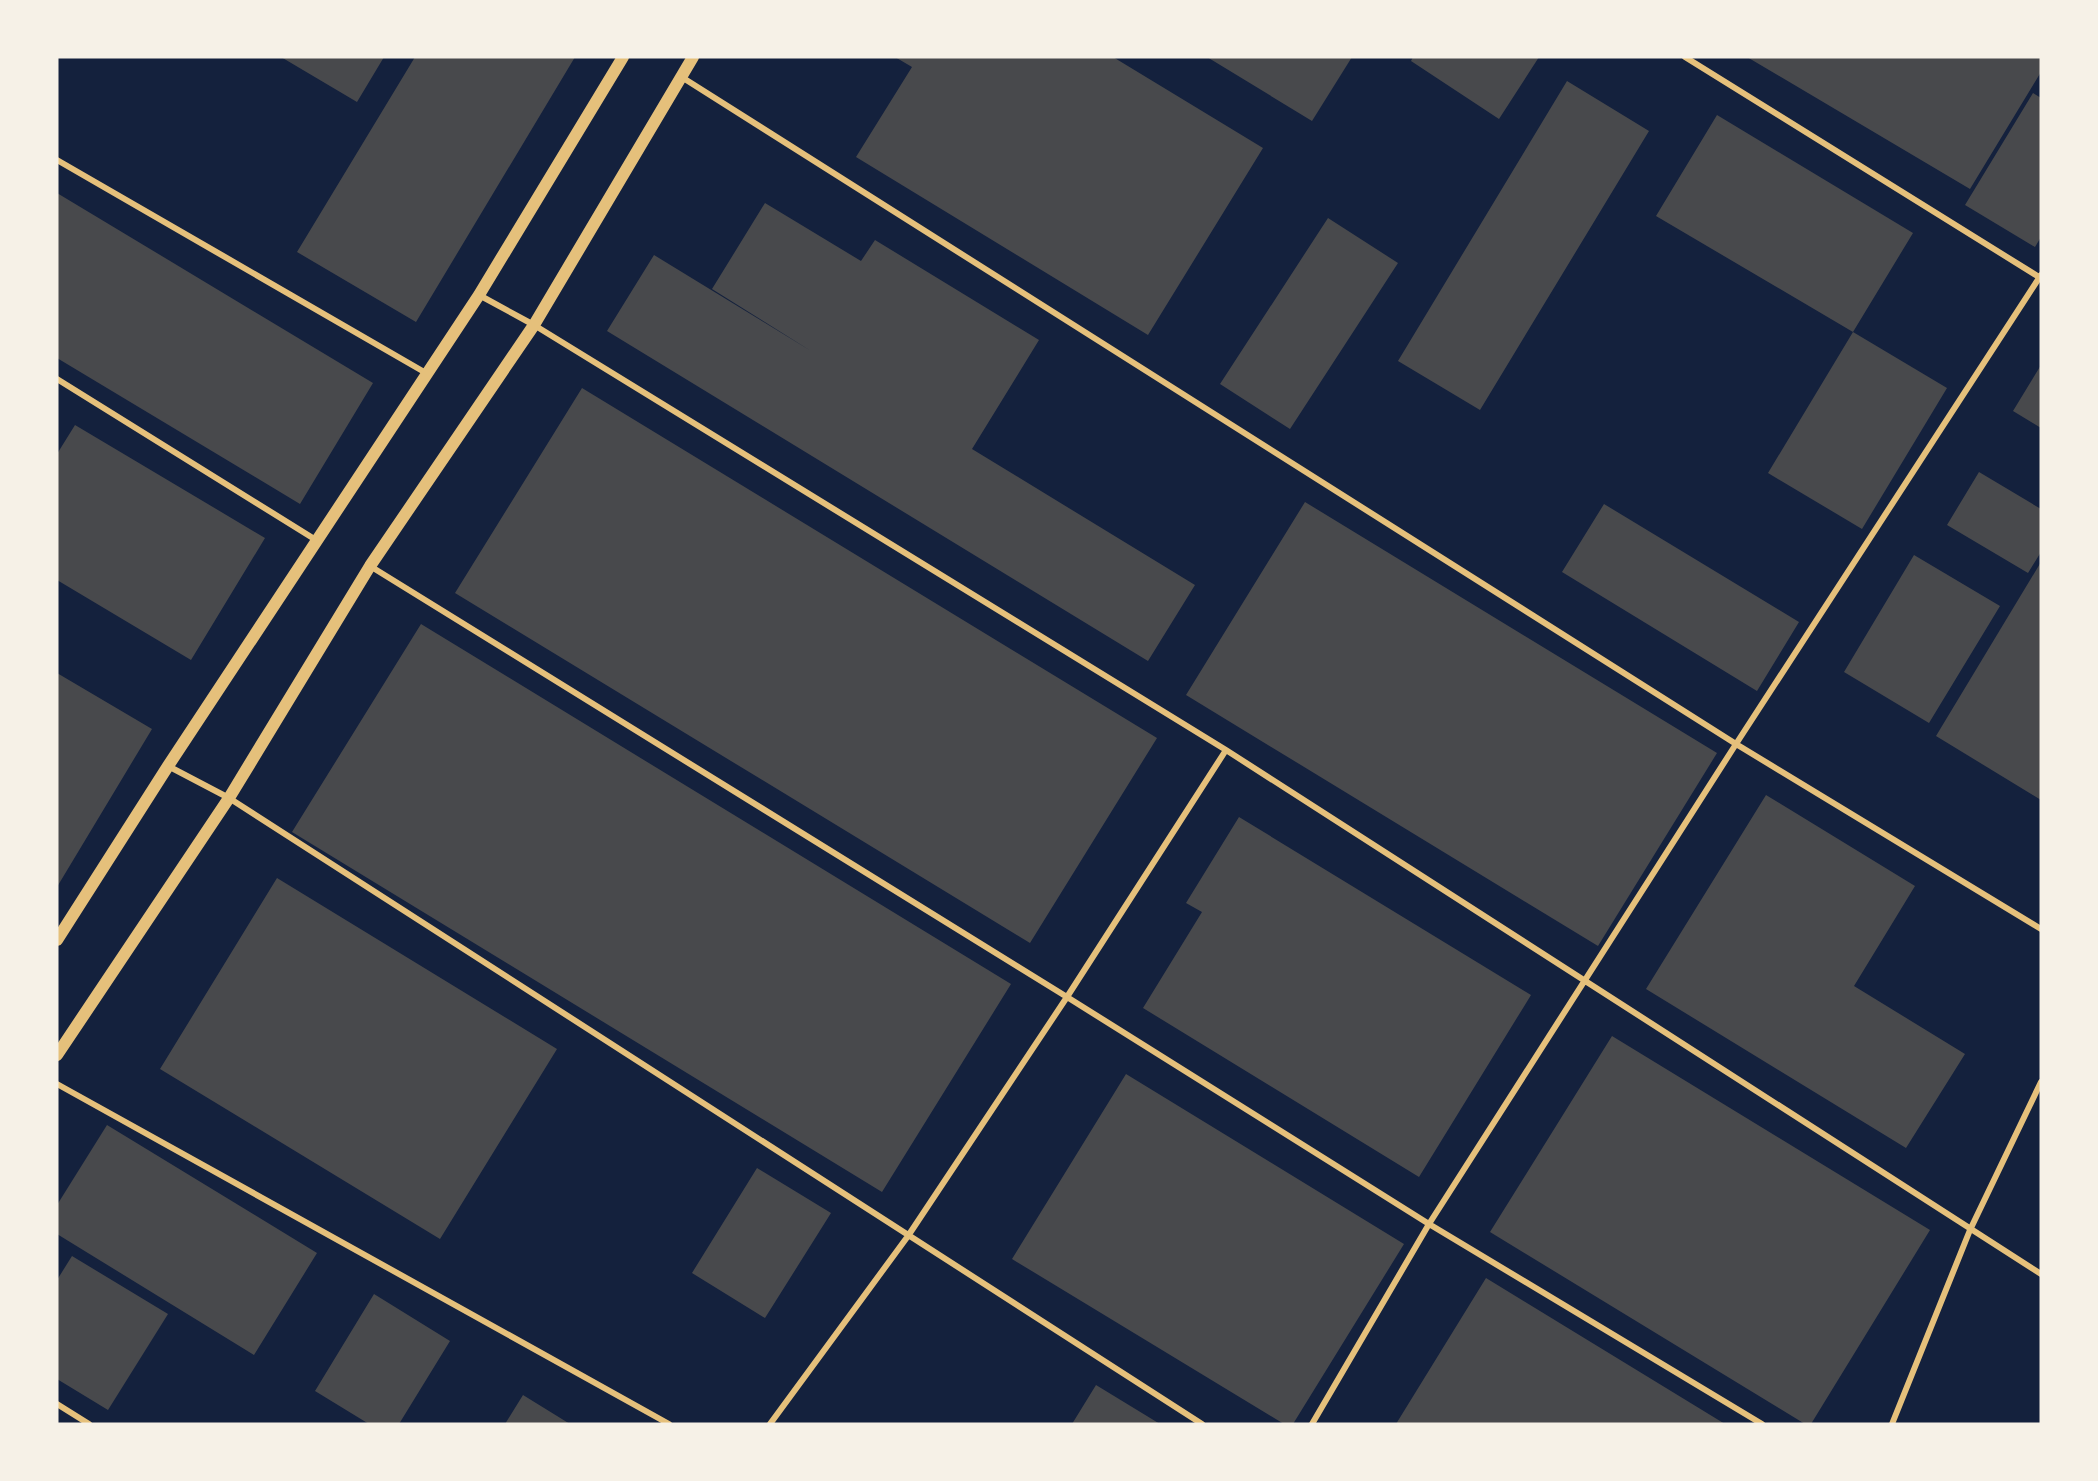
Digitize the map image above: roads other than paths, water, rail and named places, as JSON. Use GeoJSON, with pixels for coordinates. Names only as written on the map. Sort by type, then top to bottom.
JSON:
{"type":"FeatureCollection","features":[{"type":"Feature","properties":{"kind":"main road"},"geometry":{"type":"LineString","coordinates":[[57,940],[168,766],[478,295],[623,57]]}},
{"type":"Feature","properties":{"kind":"main road"},"geometry":{"type":"LineString","coordinates":[[57,1055],[229,798],[370,566],[534,325],[693,57]]}},
{"type":"Feature","properties":{"kind":"street"},"geometry":{"type":"LineString","coordinates":[[1312,1424],[1429,1224],[1736,744],[2040,276],[1685,57]]}},
{"type":"Feature","properties":{"kind":"street"},"geometry":{"type":"LineString","coordinates":[[680,76],[1736,744],[2041,930]]}},
{"type":"Feature","properties":{"kind":"street"},"geometry":{"type":"LineString","coordinates":[[57,160],[426,373]]}},
{"type":"Feature","properties":{"kind":"street"},"geometry":{"type":"LineString","coordinates":[[478,295],[534,325],[1226,750],[2041,1274]]}},
{"type":"Feature","properties":{"kind":"street"},"geometry":{"type":"LineString","coordinates":[[57,379],[317,541]]}},
{"type":"Feature","properties":{"kind":"street"},"geometry":{"type":"LineString","coordinates":[[370,566],[1068,997],[1429,1224],[1762,1424]]}},
{"type":"Feature","properties":{"kind":"street"},"geometry":{"type":"LineString","coordinates":[[770,1424],[908,1236],[1068,997],[1226,750]]}},
{"type":"Feature","properties":{"kind":"street"},"geometry":{"type":"LineString","coordinates":[[168,766],[229,798],[1202,1424]]}},
{"type":"Feature","properties":{"kind":"street"},"geometry":{"type":"LineString","coordinates":[[1892,1424],[1970,1230],[2041,1082]]}},
{"type":"Feature","properties":{"kind":"street"},"geometry":{"type":"LineString","coordinates":[[57,1084],[669,1424]]}},
{"type":"Feature","properties":{"kind":"street"},"geometry":{"type":"LineString","coordinates":[[57,1404],[89,1424]]}}]}
